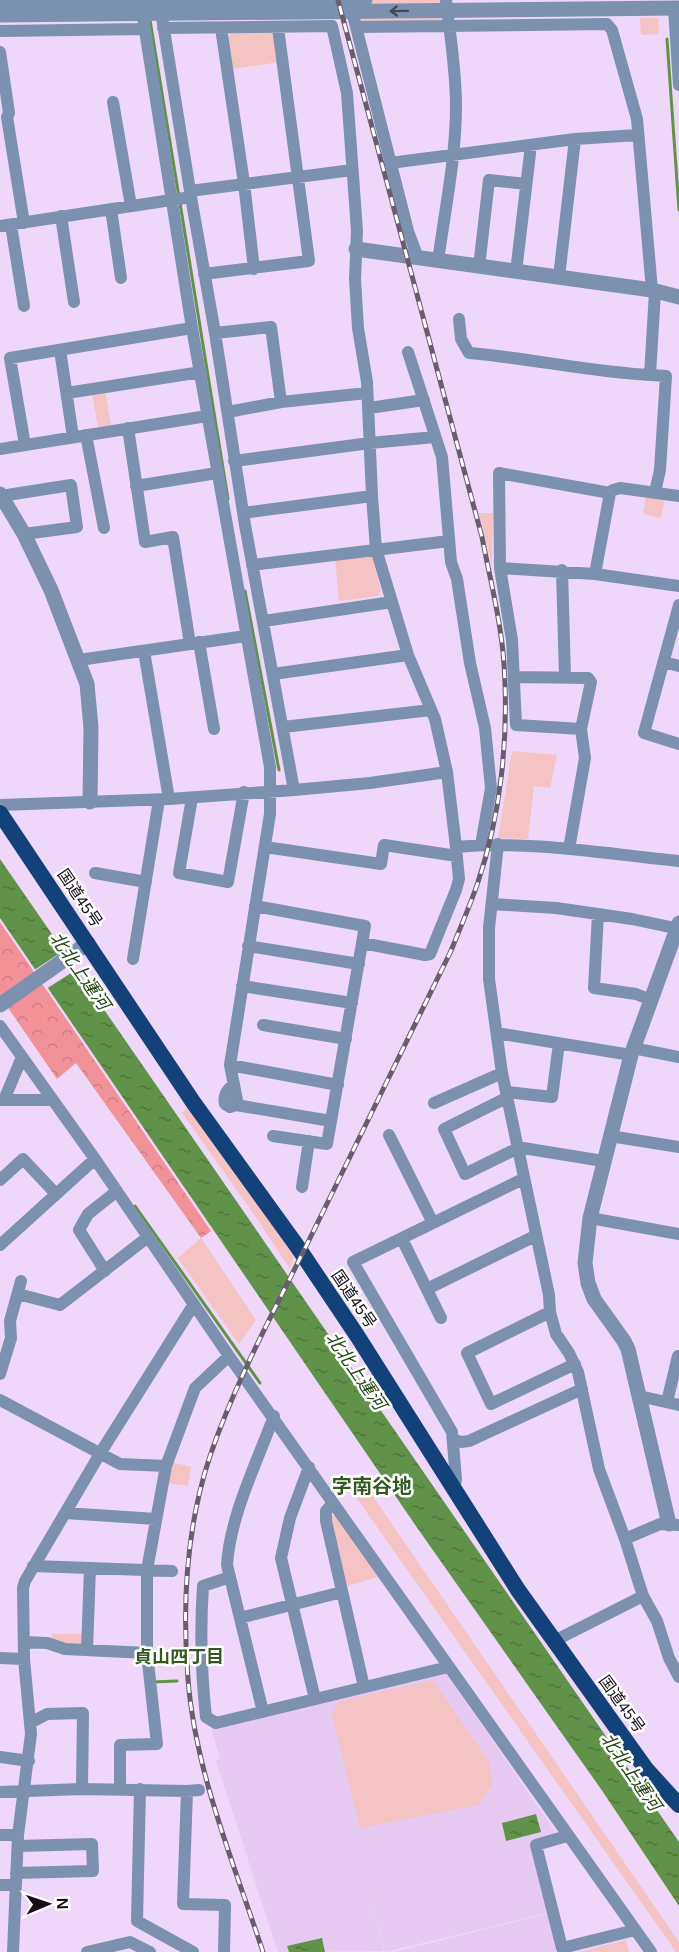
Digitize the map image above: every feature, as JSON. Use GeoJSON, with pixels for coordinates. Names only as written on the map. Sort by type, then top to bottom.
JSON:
{"type":"FeatureCollection","features":[{"type":"Feature","properties":{"kind":"highway","name":"国道45号"},"geometry":{"type":"LineString","coordinates":[[0,813],[81,948],[308,1262],[518,1590],[646,1769],[679,1805]]}},
{"type":"Feature","properties":{"kind":"street"},"geometry":{"type":"LineString","coordinates":[[159,0],[183,197],[192,328],[270,767],[270,814],[230,1065],[236,1105],[331,1121]]}},
{"type":"Feature","properties":{"kind":"street"},"geometry":{"type":"LineString","coordinates":[[350,0],[390,163],[408,231],[418,258]]}},
{"type":"Feature","properties":{"kind":"street"},"geometry":{"type":"LineString","coordinates":[[0,15],[133,5],[365,0]]}},
{"type":"Feature","properties":{"kind":"street"},"geometry":{"type":"LineString","coordinates":[[0,3],[677,8],[679,85]]}},
{"type":"Feature","properties":{"kind":"street"},"geometry":{"type":"LineString","coordinates":[[133,5],[144,29],[183,197],[204,274],[252,565],[294,790]]}},
{"type":"Feature","properties":{"kind":"street"},"geometry":{"type":"LineString","coordinates":[[438,261],[456,107],[449,25],[452,5]]}},
{"type":"Feature","properties":{"kind":"street"},"geometry":{"type":"LineString","coordinates":[[356,27],[607,24],[612,30],[637,120],[653,291],[650,375]]}},
{"type":"Feature","properties":{"kind":"street"},"geometry":{"type":"LineString","coordinates":[[163,28],[333,27],[347,93],[357,231],[355,279],[358,327],[368,393],[376,549],[408,655],[435,719],[447,772],[459,879],[430,954],[362,943]]}},
{"type":"Feature","properties":{"kind":"street"},"geometry":{"type":"LineString","coordinates":[[221,28],[254,269]]}},
{"type":"Feature","properties":{"kind":"street"},"geometry":{"type":"LineString","coordinates":[[204,274],[309,261],[278,28]]}},
{"type":"Feature","properties":{"kind":"street"},"geometry":{"type":"LineString","coordinates":[[0,31],[144,29]]}},
{"type":"Feature","properties":{"kind":"street"},"geometry":{"type":"LineString","coordinates":[[0,52],[9,113],[7,117],[24,223]]}},
{"type":"Feature","properties":{"kind":"street"},"geometry":{"type":"LineString","coordinates":[[113,102],[131,206]]}},
{"type":"Feature","properties":{"kind":"street"},"geometry":{"type":"LineString","coordinates":[[390,163],[575,140],[638,135]]}},
{"type":"Feature","properties":{"kind":"street"},"geometry":{"type":"LineString","coordinates":[[559,277],[575,140]]}},
{"type":"Feature","properties":{"kind":"street"},"geometry":{"type":"LineString","coordinates":[[516,272],[531,145]]}},
{"type":"Feature","properties":{"kind":"street"},"geometry":{"type":"LineString","coordinates":[[24,306],[6,226],[183,197],[244,183],[352,170]]}},
{"type":"Feature","properties":{"kind":"street"},"geometry":{"type":"LineString","coordinates":[[479,267],[489,180],[526,184]]}},
{"type":"Feature","properties":{"kind":"street"},"geometry":{"type":"LineString","coordinates":[[111,209],[121,278]]}},
{"type":"Feature","properties":{"kind":"street"},"geometry":{"type":"LineString","coordinates":[[61,216],[74,302]]}},
{"type":"Feature","properties":{"kind":"street"},"geometry":{"type":"LineString","coordinates":[[356,249],[559,277],[679,297]]}},
{"type":"Feature","properties":{"kind":"street"},"geometry":{"type":"LineString","coordinates":[[459,319],[461,339],[469,353],[546,361],[576,368],[666,376],[660,470],[655,492]]}},
{"type":"Feature","properties":{"kind":"street"},"geometry":{"type":"LineString","coordinates":[[215,333],[271,327],[281,402]]}},
{"type":"Feature","properties":{"kind":"street"},"geometry":{"type":"LineString","coordinates":[[26,445],[9,358],[192,328]]}},
{"type":"Feature","properties":{"kind":"street"},"geometry":{"type":"LineString","coordinates":[[60,350],[66,393],[80,436],[104,528]]}},
{"type":"Feature","properties":{"kind":"street"},"geometry":{"type":"LineString","coordinates":[[408,352],[442,457],[451,562],[457,579],[470,663],[485,728],[491,788],[480,844]]}},
{"type":"Feature","properties":{"kind":"street"},"geometry":{"type":"LineString","coordinates":[[66,393],[201,372]]}},
{"type":"Feature","properties":{"kind":"street"},"geometry":{"type":"LineString","coordinates":[[228,412],[281,402],[368,393]]}},
{"type":"Feature","properties":{"kind":"street"},"geometry":{"type":"LineString","coordinates":[[369,408],[424,400]]}},
{"type":"Feature","properties":{"kind":"street"},"geometry":{"type":"LineString","coordinates":[[0,448],[207,416]]}},
{"type":"Feature","properties":{"kind":"street"},"geometry":{"type":"LineString","coordinates":[[128,428],[145,542],[173,537],[214,729]]}},
{"type":"Feature","properties":{"kind":"street"},"geometry":{"type":"LineString","coordinates":[[234,461],[435,437]]}},
{"type":"Feature","properties":{"kind":"street"},"geometry":{"type":"LineString","coordinates":[[136,486],[217,473]]}},
{"type":"Feature","properties":{"kind":"street"},"geometry":{"type":"LineString","coordinates":[[581,729],[516,725],[512,640],[500,568],[499,473],[610,494]]}},
{"type":"Feature","properties":{"kind":"street"},"geometry":{"type":"LineString","coordinates":[[24,534],[77,527],[70,485],[1,498],[24,534],[51,590],[90,694],[90,802]]}},
{"type":"Feature","properties":{"kind":"street"},"geometry":{"type":"LineString","coordinates":[[595,574],[610,494],[613,490],[620,488],[679,496]]}},
{"type":"Feature","properties":{"kind":"street"},"geometry":{"type":"LineString","coordinates":[[243,513],[372,496]]}},
{"type":"Feature","properties":{"kind":"street"},"geometry":{"type":"LineString","coordinates":[[252,565],[449,541]]}},
{"type":"Feature","properties":{"kind":"street"},"geometry":{"type":"LineString","coordinates":[[500,568],[562,570],[679,586]]}},
{"type":"Feature","properties":{"kind":"street"},"geometry":{"type":"LineString","coordinates":[[562,570],[565,677]]}},
{"type":"Feature","properties":{"kind":"street"},"geometry":{"type":"LineString","coordinates":[[264,621],[392,602]]}},
{"type":"Feature","properties":{"kind":"street"},"geometry":{"type":"LineString","coordinates":[[679,605],[644,733],[679,744]]}},
{"type":"Feature","properties":{"kind":"street"},"geometry":{"type":"LineString","coordinates":[[79,660],[246,636]]}},
{"type":"Feature","properties":{"kind":"street"},"geometry":{"type":"LineString","coordinates":[[133,959],[146,882],[164,799],[144,651]]}},
{"type":"Feature","properties":{"kind":"street"},"geometry":{"type":"LineString","coordinates":[[273,674],[408,655]]}},
{"type":"Feature","properties":{"kind":"street"},"geometry":{"type":"LineString","coordinates":[[664,662],[679,666]]}},
{"type":"Feature","properties":{"kind":"street"},"geometry":{"type":"LineString","coordinates":[[515,677],[588,678],[591,682],[581,729],[585,758],[569,849]]}},
{"type":"Feature","properties":{"kind":"street"},"geometry":{"type":"LineString","coordinates":[[283,727],[430,710]]}},
{"type":"Feature","properties":{"kind":"street"},"geometry":{"type":"LineString","coordinates":[[0,805],[192,798],[370,783],[447,772]]}},
{"type":"Feature","properties":{"kind":"street"},"geometry":{"type":"LineString","coordinates":[[192,798],[179,873],[228,882],[244,792]]}},
{"type":"Feature","properties":{"kind":"street"},"geometry":{"type":"LineString","coordinates":[[265,847],[381,864],[384,845],[456,851],[480,844],[569,849],[679,861]]}},
{"type":"Feature","properties":{"kind":"street"},"geometry":{"type":"LineString","coordinates":[[498,844],[488,949],[489,979],[502,1073],[549,1295],[550,1312],[556,1334],[575,1364],[599,1469],[643,1596],[657,1621],[669,1658],[679,1677]]}},
{"type":"Feature","properties":{"kind":"street"},"geometry":{"type":"LineString","coordinates":[[95,873],[146,882]]}},
{"type":"Feature","properties":{"kind":"street"},"geometry":{"type":"LineString","coordinates":[[492,904],[556,908],[678,927],[632,1052],[590,1218],[585,1263],[588,1283],[594,1299],[628,1349],[674,1524],[654,1526],[625,1539]]}},
{"type":"Feature","properties":{"kind":"street"},"geometry":{"type":"LineString","coordinates":[[255,906],[365,926],[327,1144],[273,1136]]}},
{"type":"Feature","properties":{"kind":"street"},"geometry":{"type":"LineString","coordinates":[[598,914],[594,988],[636,994],[651,1000]]}},
{"type":"Feature","properties":{"kind":"street"},"geometry":{"type":"LineString","coordinates":[[248,946],[359,964]]}},
{"type":"Feature","properties":{"kind":"street"},"geometry":{"type":"LineString","coordinates":[[0,1005],[81,948]]}},
{"type":"Feature","properties":{"kind":"street"},"geometry":{"type":"LineString","coordinates":[[242,986],[352,1003]]}},
{"type":"Feature","properties":{"kind":"street"},"geometry":{"type":"LineString","coordinates":[[263,1025],[346,1039]]}},
{"type":"Feature","properties":{"kind":"street"},"geometry":{"type":"LineString","coordinates":[[0,1026],[95,1159],[229,1356],[274,1416],[448,1667],[651,1952]]}},
{"type":"Feature","properties":{"kind":"street"},"geometry":{"type":"LineString","coordinates":[[497,1033],[559,1043],[679,1056]]}},
{"type":"Feature","properties":{"kind":"street"},"geometry":{"type":"LineString","coordinates":[[559,1043],[552,1097],[508,1094],[444,1129],[465,1174],[523,1148],[603,1161]]}},
{"type":"Feature","properties":{"kind":"street"},"geometry":{"type":"LineString","coordinates":[[22,1057],[2,1100],[51,1100]]}},
{"type":"Feature","properties":{"kind":"street"},"geometry":{"type":"LineString","coordinates":[[230,1065],[338,1085]]}},
{"type":"Feature","properties":{"kind":"street"},"geometry":{"type":"LineString","coordinates":[[434,1103],[502,1073]]}},
{"type":"Feature","properties":{"kind":"street"},"geometry":{"type":"LineString","coordinates":[[390,1135],[433,1223]]}},
{"type":"Feature","properties":{"kind":"street"},"geometry":{"type":"LineString","coordinates":[[610,1136],[679,1148]]}},
{"type":"Feature","properties":{"kind":"street"},"geometry":{"type":"LineString","coordinates":[[302,1187],[309,1141]]}},
{"type":"Feature","properties":{"kind":"street"},"geometry":{"type":"LineString","coordinates":[[0,1180],[23,1159],[56,1194]]}},
{"type":"Feature","properties":{"kind":"street"},"geometry":{"type":"LineString","coordinates":[[0,1245],[95,1159]]}},
{"type":"Feature","properties":{"kind":"street"},"geometry":{"type":"LineString","coordinates":[[454,1490],[456,1479],[452,1432],[353,1262],[523,1179]]}},
{"type":"Feature","properties":{"kind":"street"},"geometry":{"type":"LineString","coordinates":[[105,1271],[79,1230],[88,1214],[117,1191]]}},
{"type":"Feature","properties":{"kind":"street"},"geometry":{"type":"LineString","coordinates":[[590,1218],[679,1234]]}},
{"type":"Feature","properties":{"kind":"street"},"geometry":{"type":"LineString","coordinates":[[427,1289],[536,1236]]}},
{"type":"Feature","properties":{"kind":"street"},"geometry":{"type":"LineString","coordinates":[[0,1374],[11,1338],[10,1321],[19,1288],[60,1305],[148,1237]]}},
{"type":"Feature","properties":{"kind":"street"},"geometry":{"type":"LineString","coordinates":[[402,1239],[441,1318]]}},
{"type":"Feature","properties":{"kind":"street"},"geometry":{"type":"LineString","coordinates":[[8,1944],[31,1734],[24,1659],[23,1588],[64,1513],[194,1304]]}},
{"type":"Feature","properties":{"kind":"street"},"geometry":{"type":"LineString","coordinates":[[550,1312],[467,1353],[491,1404],[575,1364]]}},
{"type":"Feature","properties":{"kind":"street"},"geometry":{"type":"LineString","coordinates":[[120,1789],[120,1745],[157,1744],[147,1653],[147,1570],[166,1466],[195,1388],[229,1356]]}},
{"type":"Feature","properties":{"kind":"street"},"geometry":{"type":"LineString","coordinates":[[639,1396],[673,1404],[678,1356]]}},
{"type":"Feature","properties":{"kind":"street"},"geometry":{"type":"LineString","coordinates":[[453,1439],[461,1442],[469,1441],[582,1389]]}},
{"type":"Feature","properties":{"kind":"street"},"geometry":{"type":"LineString","coordinates":[[0,1400],[120,1464],[166,1466]]}},
{"type":"Feature","properties":{"kind":"street"},"geometry":{"type":"LineString","coordinates":[[263,1712],[227,1565],[240,1509],[274,1416]]}},
{"type":"Feature","properties":{"kind":"street"},"geometry":{"type":"LineString","coordinates":[[309,1467],[290,1518],[280,1558],[315,1699]]}},
{"type":"Feature","properties":{"kind":"street"},"geometry":{"type":"LineString","coordinates":[[333,1503],[326,1511],[326,1521],[364,1687]]}},
{"type":"Feature","properties":{"kind":"street"},"geometry":{"type":"LineString","coordinates":[[64,1513],[156,1519]]}},
{"type":"Feature","properties":{"kind":"street"},"geometry":{"type":"LineString","coordinates":[[33,1566],[172,1571]]}},
{"type":"Feature","properties":{"kind":"street"},"geometry":{"type":"LineString","coordinates":[[87,1650],[90,1568]]}},
{"type":"Feature","properties":{"kind":"street"},"geometry":{"type":"LineString","coordinates":[[230,1577],[203,1586],[200,1630],[201,1670],[206,1717],[216,1723],[448,1667]]}},
{"type":"Feature","properties":{"kind":"street"},"geometry":{"type":"LineString","coordinates":[[240,1618],[342,1592]]}},
{"type":"Feature","properties":{"kind":"street"},"geometry":{"type":"LineString","coordinates":[[555,1641],[643,1596]]}},
{"type":"Feature","properties":{"kind":"street"},"geometry":{"type":"LineString","coordinates":[[24,1642],[47,1642],[65,1649],[147,1653]]}},
{"type":"Feature","properties":{"kind":"street"},"geometry":{"type":"LineString","coordinates":[[0,1658],[24,1659]]}},
{"type":"Feature","properties":{"kind":"street"},"geometry":{"type":"LineString","coordinates":[[30,1723],[47,1714],[84,1713],[82,1789]]}},
{"type":"Feature","properties":{"kind":"street"},"geometry":{"type":"LineString","coordinates":[[0,1756],[29,1761]]}},
{"type":"Feature","properties":{"kind":"street"},"geometry":{"type":"LineString","coordinates":[[0,1792],[82,1789],[193,1791],[183,1904],[225,1905],[224,1952]]}},
{"type":"Feature","properties":{"kind":"street"},"geometry":{"type":"LineString","coordinates":[[140,1790],[137,1921],[193,1952]]}},
{"type":"Feature","properties":{"kind":"street"},"geometry":{"type":"LineString","coordinates":[[0,1835],[18,1841],[92,1844],[93,1871],[16,1879],[0,1885]]}},
{"type":"Feature","properties":{"kind":"street"},"geometry":{"type":"LineString","coordinates":[[567,1836],[536,1845],[562,1948],[634,1930]]}},
{"type":"Feature","properties":{"kind":"street"},"geometry":{"type":"LineString","coordinates":[[87,1952],[130,1942],[150,1952]]}},
{"type":"Feature","properties":{"kind":"shaded area"},"geometry":{"type":"Polygon","coordinates":[[[354,0],[440,0],[442,22],[358,23],[354,0]]]}},
{"type":"Feature","properties":{"kind":"shaded area"},"geometry":{"type":"Polygon","coordinates":[[[640,18],[658,18],[659,34],[641,35],[640,18]]]}},
{"type":"Feature","properties":{"kind":"shaded area"},"geometry":{"type":"Polygon","coordinates":[[[231,32],[271,32],[276,37],[280,62],[232,69],[228,38],[231,32]]]}},
{"type":"Feature","properties":{"kind":"shaded area"},"geometry":{"type":"Polygon","coordinates":[[[105,391],[111,425],[98,427],[92,394],[105,391]]]}},
{"type":"Feature","properties":{"kind":"shaded area"},"geometry":{"type":"Polygon","coordinates":[[[646,495],[665,498],[661,518],[643,514],[646,495]]]}},
{"type":"Feature","properties":{"kind":"shaded area"},"geometry":{"type":"Polygon","coordinates":[[[479,513],[493,513],[492,566],[479,513]]]}},
{"type":"Feature","properties":{"kind":"shaded area"},"geometry":{"type":"Polygon","coordinates":[[[368,554],[372,557],[381,591],[378,596],[339,601],[335,558],[368,554]]]}},
{"type":"Feature","properties":{"kind":"shaded area"},"geometry":{"type":"Polygon","coordinates":[[[512,751],[557,755],[550,788],[534,786],[528,839],[498,838],[512,751]]]}},
{"type":"Feature","properties":{"kind":"shaded area"},"geometry":{"type":"Polygon","coordinates":[[[190,1104],[294,1255],[290,1269],[182,1113],[190,1104]]]}},
{"type":"Feature","properties":{"kind":"shaded area"},"geometry":{"type":"Polygon","coordinates":[[[201,1238],[256,1320],[239,1344],[178,1258],[201,1238]]]}},
{"type":"Feature","properties":{"kind":"shaded area"},"geometry":{"type":"Polygon","coordinates":[[[172,1462],[191,1467],[188,1486],[167,1483],[172,1462]]]}},
{"type":"Feature","properties":{"kind":"shaded area"},"geometry":{"type":"Polygon","coordinates":[[[363,1482],[679,1942],[679,1952],[676,1952],[351,1490],[363,1482]]]}},
{"type":"Feature","properties":{"kind":"shaded area"},"geometry":{"type":"Polygon","coordinates":[[[331,1516],[335,1516],[378,1577],[347,1586],[330,1520],[331,1516]]]}},
{"type":"Feature","properties":{"kind":"shaded area"},"geometry":{"type":"Polygon","coordinates":[[[52,1634],[83,1634],[84,1641],[81,1645],[65,1645],[51,1640],[52,1634]]]}},
{"type":"Feature","properties":{"kind":"shaded area"},"geometry":{"type":"Polygon","coordinates":[[[445,1671],[558,1836],[532,1842],[551,1912],[385,1952],[368,1886],[384,1951],[278,1952],[216,1761],[220,1759],[211,1727],[445,1671]]]}},
{"type":"Feature","properties":{"kind":"shaded area"},"geometry":{"type":"Polygon","coordinates":[[[433,1680],[490,1763],[492,1784],[479,1805],[360,1828],[332,1714],[339,1701],[433,1680]]]}},
{"type":"Feature","properties":{"kind":"shaded area"},"geometry":{"type":"Polygon","coordinates":[[[551,1913],[561,1952],[394,1952],[551,1913]]]}},
{"type":"Feature","properties":{"kind":"shaded area"},"geometry":{"type":"Polygon","coordinates":[[[626,1940],[629,1952],[578,1952],[626,1940]]]}},
{"type":"Feature","properties":{"kind":"green space"},"geometry":{"type":"Polygon","coordinates":[[[0,922],[211,1231],[201,1238],[76,1063],[57,1079],[0,996],[0,922]]]}},
{"type":"Feature","properties":{"kind":"water"},"geometry":{"type":"Polygon","coordinates":[[[0,859],[679,1842],[679,1906],[603,1792],[418,1529],[0,918],[0,859]]]}},
{"type":"Feature","properties":{"kind":"water"},"geometry":{"type":"Polygon","coordinates":[[[536,1814],[541,1832],[506,1841],[502,1823],[536,1814]]]}},
{"type":"Feature","properties":{"kind":"water"},"geometry":{"type":"Polygon","coordinates":[[[322,1938],[325,1952],[289,1952],[287,1946],[322,1938]]]}},
{"type":"Feature","properties":{"kind":"pier"},"geometry":{"type":"Polygon","coordinates":[[[66,949],[79,968],[46,989],[33,971],[66,949]]]}},
{"type":"Feature","properties":{"kind":"waterway"},"geometry":{"type":"LineString","coordinates":[[150,20],[179,197]]}},
{"type":"Feature","properties":{"kind":"waterway"},"geometry":{"type":"LineString","coordinates":[[667,39],[679,210]]}},
{"type":"Feature","properties":{"kind":"waterway"},"geometry":{"type":"LineString","coordinates":[[180,203],[228,499]]}},
{"type":"Feature","properties":{"kind":"waterway"},"geometry":{"type":"LineString","coordinates":[[245,591],[279,770]]}},
{"type":"Feature","properties":{"kind":"waterway"},"geometry":{"type":"LineString","coordinates":[[135,1206],[260,1383]]}},
{"type":"Feature","properties":{"kind":"waterway"},"geometry":{"type":"LineString","coordinates":[[152,1682],[177,1681]]}},
{"type":"Feature","properties":{"kind":"railway"},"geometry":{"type":"LineString","coordinates":[[263,1952],[217,1817],[192,1714],[186,1651],[186,1594],[196,1511],[210,1456],[233,1397],[450,953],[467,911],[492,831],[504,748],[503,648],[482,537],[338,0]]}},
{"type":"Feature","properties":{"kind":"district","name":"字南谷地"},"geometry":{"type":"Point","coordinates":[372,1486]}},
{"type":"Feature","properties":{"kind":"district","name":"貞山四丁目"},"geometry":{"type":"Point","coordinates":[179,1657]}},
{"type":"Feature","properties":{"kind":"water label","name":"北北上運河"},"geometry":{"type":"Point","coordinates":[80,971]}},
{"type":"Feature","properties":{"kind":"water label","name":"北北上運河"},"geometry":{"type":"Point","coordinates":[356,1371]}},
{"type":"Feature","properties":{"kind":"water label","name":"北北上運河"},"geometry":{"type":"Point","coordinates":[631,1772]}}]}
